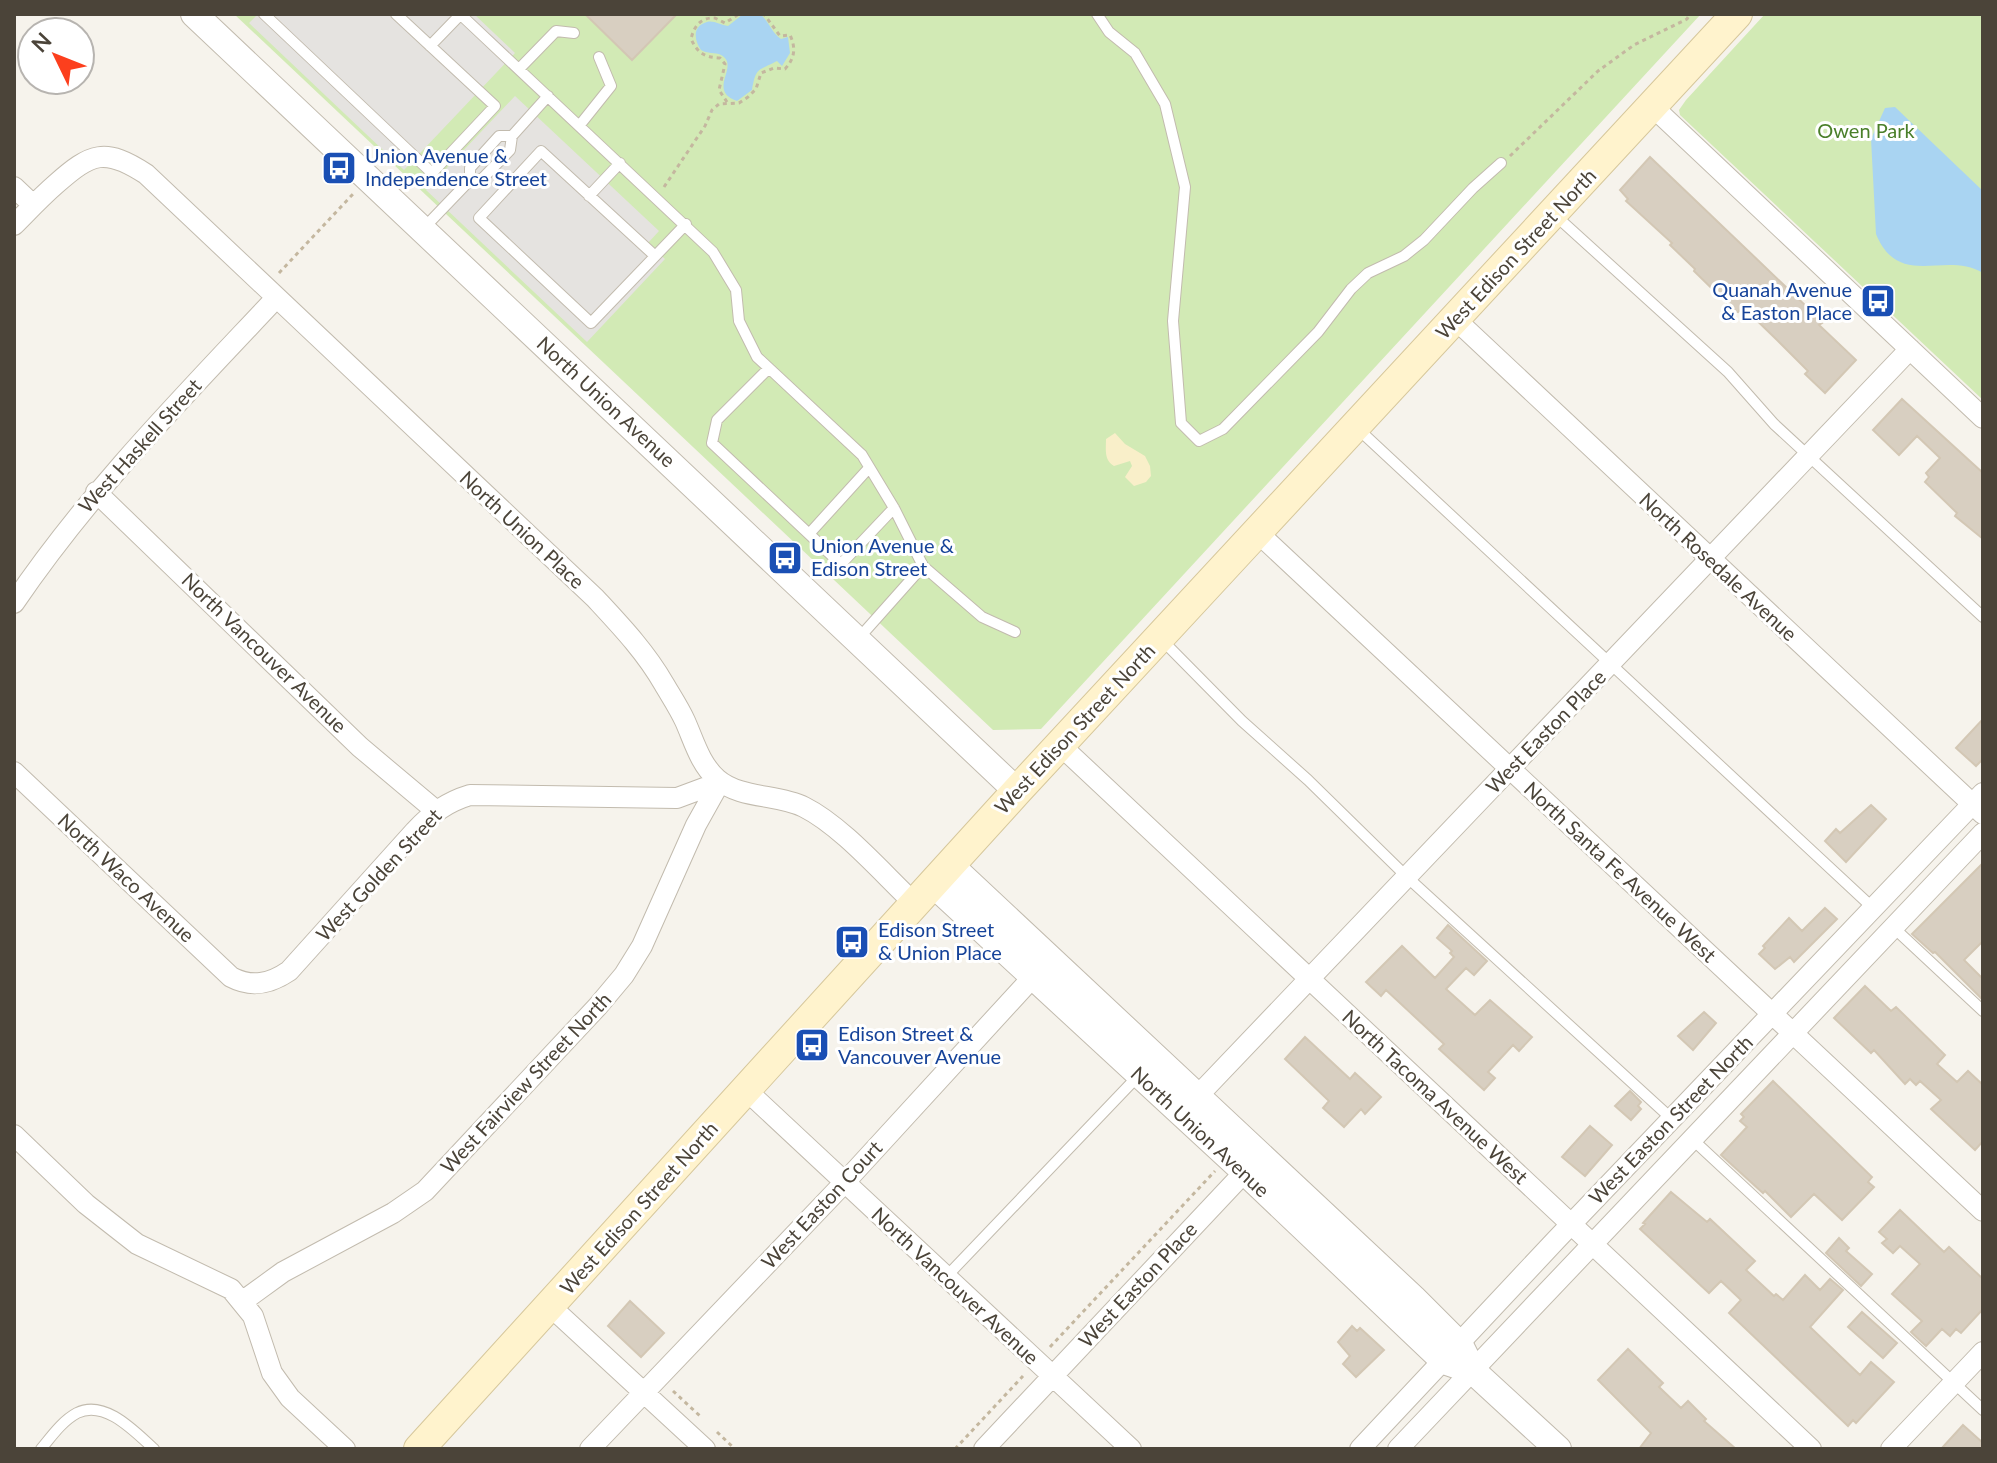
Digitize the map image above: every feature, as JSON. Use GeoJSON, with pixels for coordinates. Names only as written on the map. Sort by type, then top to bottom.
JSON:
{"type":"FeatureCollection","features":[{"type":"Feature","properties":{"kind":"main road","name":"West Edison Street North"},"geometry":{"type":"LineString","coordinates":[[419,1449],[1017,791],[1737,14]]}},
{"type":"Feature","properties":{"kind":"street","name":"North Union Avenue"},"geometry":{"type":"LineString","coordinates":[[204,20],[1017,791]]}},
{"type":"Feature","properties":{"kind":"street"},"geometry":{"type":"LineString","coordinates":[[1652,106],[1983,418]]}},
{"type":"Feature","properties":{"kind":"street","name":"North Union Place"},"geometry":{"type":"LineString","coordinates":[[33,205],[86,160],[121,159],[146,174],[622,626],[661,679],[707,769],[720,782]]}},
{"type":"Feature","properties":{"kind":"street"},"geometry":{"type":"LineString","coordinates":[[14,187],[33,205],[14,225]]}},
{"type":"Feature","properties":{"kind":"street","name":"West Haskell Street"},"geometry":{"type":"LineString","coordinates":[[14,603],[96,492],[271,293]]}},
{"type":"Feature","properties":{"kind":"street","name":"North Rosedale Avenue"},"geometry":{"type":"LineString","coordinates":[[1455,319],[1711,560],[1980,803]]}},
{"type":"Feature","properties":{"kind":"street","name":"West Easton Place"},"geometry":{"type":"LineString","coordinates":[[1189,1104],[1910,349]]}},
{"type":"Feature","properties":{"kind":"street","name":"North Vancouver Avenue"},"geometry":{"type":"LineString","coordinates":[[96,492],[360,747],[435,810]]}},
{"type":"Feature","properties":{"kind":"street","name":"North Santa Fe Avenue West"},"geometry":{"type":"LineString","coordinates":[[1257,532],[1983,1211]]}},
{"type":"Feature","properties":{"kind":"street","name":"North Tacoma Avenue West"},"geometry":{"type":"LineString","coordinates":[[1060,745],[1811,1449]]}},
{"type":"Feature","properties":{"kind":"street","name":"North Waco Avenue"},"geometry":{"type":"LineString","coordinates":[[14,772],[223,970],[240,982]]}},
{"type":"Feature","properties":{"kind":"street"},"geometry":{"type":"LineString","coordinates":[[720,782],[750,793],[784,798],[817,814],[932,884]]}},
{"type":"Feature","properties":{"kind":"street","name":"West Golden Street"},"geometry":{"type":"LineString","coordinates":[[240,982],[268,983],[289,971],[435,810],[470,795],[677,798],[720,782]]}},
{"type":"Feature","properties":{"kind":"street","name":"West Fairview Street North"},"geometry":{"type":"LineString","coordinates":[[243,1301],[283,1272],[393,1213],[425,1191],[587,1018],[624,975],[642,946],[696,825],[720,782]]}},
{"type":"Feature","properties":{"kind":"street","name":"West Easton Street North"},"geometry":{"type":"LineString","coordinates":[[1360,1449],[1873,908],[1980,803]]}},
{"type":"Feature","properties":{"kind":"street","name":"West Easton Street North"},"geometry":{"type":"LineString","coordinates":[[1398,1449],[1983,833]]}},
{"type":"Feature","properties":{"kind":"street","name":"North Union Avenue"},"geometry":{"type":"LineString","coordinates":[[932,884],[1051,958],[1243,1164],[1558,1449]]}},
{"type":"Feature","properties":{"kind":"street","name":"North Union Avenue"},"geometry":{"type":"LineString","coordinates":[[932,884],[1139,1075],[1189,1104]]}},
{"type":"Feature","properties":{"kind":"street","name":"West Easton Court"},"geometry":{"type":"LineString","coordinates":[[590,1449],[845,1182],[1051,958]]}},
{"type":"Feature","properties":{"kind":"street","name":"North Vancouver Avenue"},"geometry":{"type":"LineString","coordinates":[[746,1090],[1131,1449]]}},
{"type":"Feature","properties":{"kind":"street"},"geometry":{"type":"LineString","coordinates":[[14,1135],[86,1204],[137,1244],[231,1289],[253,1316],[272,1373],[290,1398],[345,1449]]}},
{"type":"Feature","properties":{"kind":"street","name":"West Easton Place"},"geometry":{"type":"LineString","coordinates":[[984,1449],[1243,1164]]}},
{"type":"Feature","properties":{"kind":"street"},"geometry":{"type":"LineString","coordinates":[[550,1306],[705,1449]]}},
{"type":"Feature","properties":{"kind":"street"},"geometry":{"type":"LineString","coordinates":[[1891,1449],[1983,1352]]}},
{"type":"Feature","properties":{"kind":"lane"},"geometry":{"type":"LineString","coordinates":[[264,14],[432,173],[495,106],[396,14]]}},
{"type":"Feature","properties":{"kind":"lane"},"geometry":{"type":"LineString","coordinates":[[430,46],[460,14],[686,224],[725,269],[736,290],[739,321],[757,357],[862,455],[894,508],[923,566],[982,617],[1015,632]]}},
{"type":"Feature","properties":{"kind":"lane"},"geometry":{"type":"LineString","coordinates":[[1097,14],[1109,32],[1135,53],[1165,104],[1185,187],[1173,321],[1181,423],[1199,441],[1223,429],[1318,332],[1351,289],[1368,273],[1404,256],[1424,240],[1501,163]]}},
{"type":"Feature","properties":{"kind":"lane"},"geometry":{"type":"LineString","coordinates":[[519,69],[556,31],[574,33]]}},
{"type":"Feature","properties":{"kind":"lane"},"geometry":{"type":"LineString","coordinates":[[579,126],[611,86],[599,57]]}},
{"type":"Feature","properties":{"kind":"lane"},"geometry":{"type":"LineString","coordinates":[[423,229],[470,180],[482,179],[510,150],[512,136],[548,96]]}},
{"type":"Feature","properties":{"kind":"lane"},"geometry":{"type":"LineString","coordinates":[[470,180],[470,168],[499,136],[512,136]]}},
{"type":"Feature","properties":{"kind":"lane"},"geometry":{"type":"LineString","coordinates":[[654,255],[541,151],[479,218],[591,323],[686,224]]}},
{"type":"Feature","properties":{"kind":"lane"},"geometry":{"type":"LineString","coordinates":[[589,196],[620,163]]}},
{"type":"Feature","properties":{"kind":"lane"},"geometry":{"type":"LineString","coordinates":[[1553,214],[1728,372],[1774,424],[1983,617]]}},
{"type":"Feature","properties":{"kind":"lane"},"geometry":{"type":"LineString","coordinates":[[769,368],[717,420],[712,443],[841,564],[894,508]]}},
{"type":"Feature","properties":{"kind":"lane"},"geometry":{"type":"LineString","coordinates":[[1355,427],[1873,908]]}},
{"type":"Feature","properties":{"kind":"lane"},"geometry":{"type":"LineString","coordinates":[[809,534],[868,469]]}},
{"type":"Feature","properties":{"kind":"lane"},"geometry":{"type":"LineString","coordinates":[[858,639],[923,566]]}},
{"type":"Feature","properties":{"kind":"lane"},"geometry":{"type":"LineString","coordinates":[[1159,638],[1407,877],[1673,1120]]}},
{"type":"Feature","properties":{"kind":"lane"},"geometry":{"type":"LineString","coordinates":[[1894,928],[1983,1011]]}},
{"type":"Feature","properties":{"kind":"lane"},"geometry":{"type":"LineString","coordinates":[[945,1278],[1139,1075]]}},
{"type":"Feature","properties":{"kind":"lane"},"geometry":{"type":"LineString","coordinates":[[1691,1138],[1983,1410]]}},
{"type":"Feature","properties":{"kind":"lane"},"geometry":{"type":"LineString","coordinates":[[41,1449],[65,1422],[78,1412],[91,1409],[107,1413],[125,1424],[154,1449]]}},
{"type":"Feature","properties":{"kind":"path"},"geometry":{"type":"LineString","coordinates":[[727,102],[719,90],[725,64],[720,58],[707,58],[691,39],[694,29],[702,21],[715,18],[725,23],[739,14]]}},
{"type":"Feature","properties":{"kind":"path"},"geometry":{"type":"LineString","coordinates":[[655,196],[675,174],[712,110],[719,104],[743,101],[754,93],[761,73],[774,68],[785,69],[794,54],[790,35],[780,36],[764,14]]}},
{"type":"Feature","properties":{"kind":"path"},"geometry":{"type":"LineString","coordinates":[[1501,163],[1522,146],[1583,83],[1634,45],[1687,19],[1690,14]]}},
{"type":"Feature","properties":{"kind":"path"},"geometry":{"type":"LineString","coordinates":[[271,293],[354,193]]}},
{"type":"Feature","properties":{"kind":"path"},"geometry":{"type":"LineString","coordinates":[[955,1449],[1037,1362],[1243,1164]]}},
{"type":"Feature","properties":{"kind":"green space"},"geometry":{"type":"Polygon","coordinates":[[[234,14],[1701,14],[1041,729],[993,730],[234,14]]]}},
{"type":"Feature","properties":{"kind":"green space","name":"Owen Park"},"geometry":{"type":"Polygon","coordinates":[[[1765,14],[1983,14],[1983,400],[1680,115],[1679,110],[1686,100],[1765,14]]]}},
{"type":"Feature","properties":{"kind":"sand"},"geometry":{"type":"Polygon","coordinates":[[[1115,433],[1125,444],[1145,456],[1151,476],[1146,482],[1134,486],[1125,477],[1132,466],[1130,461],[1114,466],[1109,461],[1106,439],[1115,433]]]}},
{"type":"Feature","properties":{"kind":"shaded area"},"geometry":{"type":"Polygon","coordinates":[[[258,14],[474,14],[515,53],[404,170],[249,23],[258,14]]]}},
{"type":"Feature","properties":{"kind":"shaded area"},"geometry":{"type":"Polygon","coordinates":[[[515,96],[659,231],[648,243],[665,259],[587,342],[426,190],[515,96]]]}},
{"type":"Feature","properties":{"kind":"water"},"geometry":{"type":"Polygon","coordinates":[[[760,14],[781,39],[788,37],[790,53],[782,66],[777,61],[759,71],[752,90],[737,101],[724,91],[726,60],[719,54],[701,50],[696,38],[697,30],[707,22],[728,26],[742,15],[760,14]]]}},
{"type":"Feature","properties":{"kind":"water"},"geometry":{"type":"Polygon","coordinates":[[[1895,107],[1983,191],[1983,273],[1953,265],[1910,265],[1886,251],[1876,234],[1871,139],[1885,108],[1895,107]]]}},
{"type":"Feature","properties":{"kind":"building"},"geometry":{"type":"Polygon","coordinates":[[[585,14],[677,14],[632,60],[585,14]]]}},
{"type":"Feature","properties":{"kind":"building"},"geometry":{"type":"Polygon","coordinates":[[[1650,157],[1809,309],[1814,305],[1824,315],[1819,325],[1856,360],[1825,393],[1805,374],[1808,371],[1743,307],[1735,311],[1694,271],[1670,245],[1672,243],[1626,201],[1628,199],[1620,190],[1650,157]]]}},
{"type":"Feature","properties":{"kind":"building"},"geometry":{"type":"Polygon","coordinates":[[[1902,399],[1983,473],[1983,539],[1955,516],[1957,513],[1925,482],[1929,477],[1926,473],[1940,458],[1917,436],[1899,455],[1873,430],[1902,399]]]}},
{"type":"Feature","properties":{"kind":"building"},"geometry":{"type":"Polygon","coordinates":[[[1983,719],[1983,759],[1976,766],[1956,748],[1983,719]]]}},
{"type":"Feature","properties":{"kind":"building"},"geometry":{"type":"Polygon","coordinates":[[[1871,805],[1886,819],[1846,862],[1825,841],[1836,829],[1840,833],[1871,805]]]}},
{"type":"Feature","properties":{"kind":"building"},"geometry":{"type":"Polygon","coordinates":[[[1983,863],[1983,941],[1964,960],[1983,979],[1983,1000],[1935,952],[1912,934],[1983,863]]]}},
{"type":"Feature","properties":{"kind":"building"},"geometry":{"type":"Polygon","coordinates":[[[1825,908],[1837,919],[1794,962],[1790,957],[1775,969],[1759,954],[1789,918],[1802,931],[1825,908]]]}},
{"type":"Feature","properties":{"kind":"building"},"geometry":{"type":"Polygon","coordinates":[[[1448,925],[1487,961],[1474,975],[1466,968],[1446,989],[1475,1015],[1490,1000],[1532,1037],[1519,1051],[1513,1045],[1488,1072],[1495,1078],[1484,1090],[1439,1049],[1444,1044],[1386,990],[1381,996],[1366,982],[1402,946],[1435,978],[1454,957],[1450,953],[1452,951],[1437,938],[1448,925]]]}},
{"type":"Feature","properties":{"kind":"building"},"geometry":{"type":"Polygon","coordinates":[[[1865,986],[1891,1011],[1896,1007],[1945,1055],[1937,1064],[1957,1082],[1968,1071],[1983,1085],[1983,1141],[1975,1150],[1931,1109],[1941,1100],[1920,1081],[1916,1085],[1910,1079],[1905,1084],[1874,1050],[1871,1053],[1834,1018],[1865,986]]]}},
{"type":"Feature","properties":{"kind":"building"},"geometry":{"type":"Polygon","coordinates":[[[1704,1012],[1716,1023],[1693,1050],[1678,1036],[1704,1012]]]}},
{"type":"Feature","properties":{"kind":"building"},"geometry":{"type":"Polygon","coordinates":[[[1305,1037],[1350,1079],[1355,1073],[1381,1097],[1365,1114],[1361,1109],[1344,1127],[1323,1108],[1329,1101],[1285,1059],[1305,1037]]]}},
{"type":"Feature","properties":{"kind":"building"},"geometry":{"type":"Polygon","coordinates":[[[1773,1081],[1872,1177],[1868,1182],[1874,1187],[1842,1220],[1814,1194],[1791,1217],[1721,1155],[1747,1127],[1740,1121],[1744,1117],[1741,1114],[1773,1081]]]}},
{"type":"Feature","properties":{"kind":"building"},"geometry":{"type":"Polygon","coordinates":[[[1630,1091],[1641,1102],[1638,1106],[1641,1109],[1631,1120],[1615,1106],[1630,1091]]]}},
{"type":"Feature","properties":{"kind":"building"},"geometry":{"type":"Polygon","coordinates":[[[1590,1126],[1612,1145],[1585,1176],[1562,1157],[1590,1126]]]}},
{"type":"Feature","properties":{"kind":"building"},"geometry":{"type":"Polygon","coordinates":[[[1671,1192],[1707,1222],[1710,1219],[1755,1261],[1746,1270],[1774,1296],[1776,1294],[1783,1300],[1805,1275],[1820,1290],[1830,1279],[1843,1290],[1810,1327],[1860,1375],[1871,1362],[1894,1382],[1856,1423],[1853,1420],[1848,1426],[1729,1313],[1741,1300],[1721,1281],[1709,1293],[1640,1229],[1671,1192]]]}},
{"type":"Feature","properties":{"kind":"building"},"geometry":{"type":"Polygon","coordinates":[[[1900,1210],[1944,1252],[1949,1247],[1983,1279],[1983,1309],[1961,1333],[1956,1329],[1950,1336],[1942,1329],[1926,1346],[1911,1332],[1922,1321],[1892,1294],[1920,1264],[1900,1246],[1893,1253],[1882,1243],[1887,1239],[1879,1232],[1900,1210]]]}},
{"type":"Feature","properties":{"kind":"building"},"geometry":{"type":"Polygon","coordinates":[[[1839,1238],[1849,1248],[1846,1251],[1872,1274],[1861,1286],[1826,1253],[1839,1238]]]}},
{"type":"Feature","properties":{"kind":"building"},"geometry":{"type":"Polygon","coordinates":[[[630,1301],[664,1333],[641,1357],[608,1326],[630,1301]]]}},
{"type":"Feature","properties":{"kind":"building"},"geometry":{"type":"Polygon","coordinates":[[[1862,1312],[1897,1343],[1883,1358],[1848,1327],[1862,1312]]]}},
{"type":"Feature","properties":{"kind":"building"},"geometry":{"type":"Polygon","coordinates":[[[1352,1326],[1357,1331],[1360,1328],[1384,1350],[1356,1377],[1343,1364],[1350,1356],[1338,1342],[1352,1326]]]}},
{"type":"Feature","properties":{"kind":"building"},"geometry":{"type":"Polygon","coordinates":[[[1628,1349],[1663,1383],[1659,1387],[1681,1408],[1688,1401],[1706,1419],[1704,1421],[1736,1449],[1639,1449],[1651,1433],[1598,1380],[1628,1349]]]}},
{"type":"Feature","properties":{"kind":"building"},"geometry":{"type":"Polygon","coordinates":[[[1963,1425],[1983,1443],[1983,1449],[1941,1449],[1963,1425]]]}},
{"type":"Feature","properties":{"kind":"place","name":"Union Avenue & Independence Street"},"geometry":{"type":"Point","coordinates":[339,168]}},
{"type":"Feature","properties":{"kind":"place","name":"Quanah Avenue & Easton Place"},"geometry":{"type":"Point","coordinates":[1878,301]}},
{"type":"Feature","properties":{"kind":"place","name":"Union Avenue & Edison Street"},"geometry":{"type":"Point","coordinates":[785,558]}},
{"type":"Feature","properties":{"kind":"place","name":"Edison Street & Union Place"},"geometry":{"type":"Point","coordinates":[852,942]}},
{"type":"Feature","properties":{"kind":"place","name":"Edison Street & Vancouver Avenue"},"geometry":{"type":"Point","coordinates":[812,1045]}}]}
